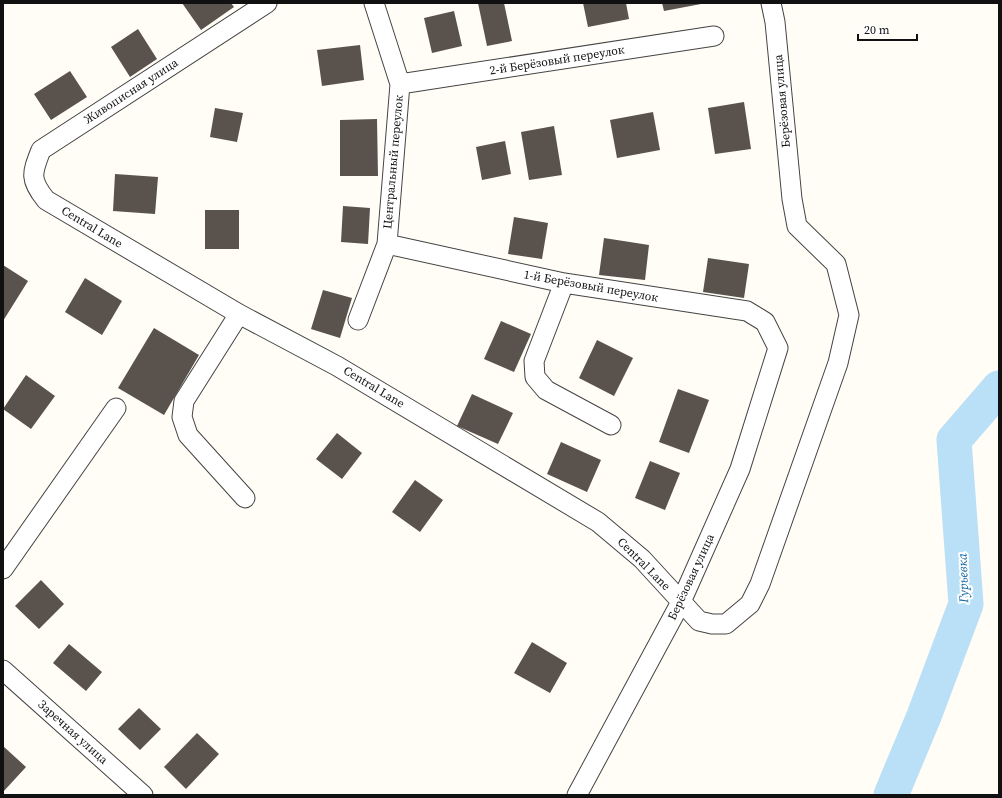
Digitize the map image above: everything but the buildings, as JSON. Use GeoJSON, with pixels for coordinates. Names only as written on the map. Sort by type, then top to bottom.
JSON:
{"type":"FeatureCollection","features":[{"type":"Feature","properties":{"kind":"street","name":"Живописная улица"},"geometry":{"type":"LineString","coordinates":[[46,200],[36,188],[33,171],[41,150],[267,3]]}},
{"type":"Feature","properties":{"kind":"street","name":"Центральный переулок"},"geometry":{"type":"LineString","coordinates":[[358,320],[387,244],[400,84],[374,3]]}},
{"type":"Feature","properties":{"kind":"street","name":"Берёзовая улица"},"geometry":{"type":"LineString","coordinates":[[681,602],[699,621],[712,624],[726,624],[750,604],[760,584],[838,363],[849,315],[836,264],[797,226],[792,199],[775,22],[771,3]]}},
{"type":"Feature","properties":{"kind":"street","name":"2-й Берёзовый переулок"},"geometry":{"type":"LineString","coordinates":[[400,84],[714,36]]}},
{"type":"Feature","properties":{"kind":"street","name":"Central Lane"},"geometry":{"type":"LineString","coordinates":[[46,200],[239,314],[337,366],[598,522],[642,559],[681,602]]}},
{"type":"Feature","properties":{"kind":"street","name":"1-й Берёзовый переулок"},"geometry":{"type":"LineString","coordinates":[[387,244],[564,284],[748,311],[765,322],[778,348]]}},
{"type":"Feature","properties":{"kind":"street"},"geometry":{"type":"LineString","coordinates":[[564,284],[534,361],[535,376],[546,390],[611,425]]}},
{"type":"Feature","properties":{"kind":"street"},"geometry":{"type":"LineString","coordinates":[[239,314],[184,402],[182,417],[188,434],[245,498]]}},
{"type":"Feature","properties":{"kind":"street","name":"Берёзовая улица"},"geometry":{"type":"LineString","coordinates":[[577,795],[681,602],[740,469],[778,348]]}},
{"type":"Feature","properties":{"kind":"street"},"geometry":{"type":"LineString","coordinates":[[3,569],[116,408]]}},
{"type":"Feature","properties":{"kind":"street","name":"Заречная улица"},"geometry":{"type":"LineString","coordinates":[[3,670],[143,795]]}},
{"type":"Feature","properties":{"kind":"waterway","name":"Гурьевка"},"geometry":{"type":"LineString","coordinates":[[891,795],[924,716],[966,604],[954,440],[999,388]]}}]}
